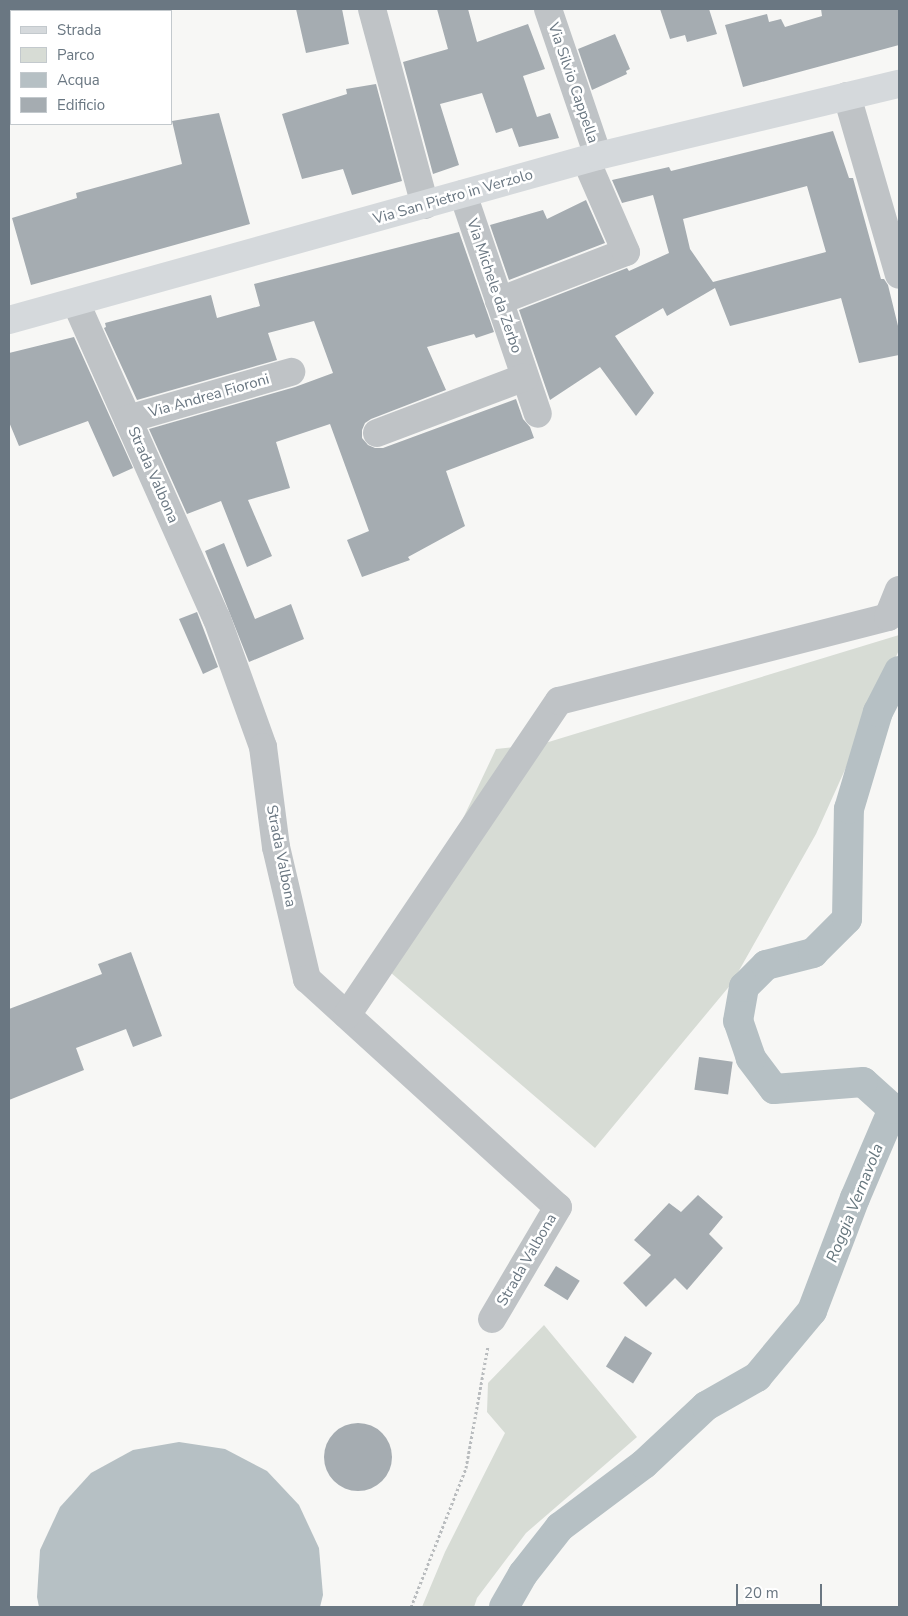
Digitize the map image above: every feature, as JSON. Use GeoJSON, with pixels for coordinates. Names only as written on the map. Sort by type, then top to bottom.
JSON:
{"type":"FeatureCollection","features":[{"type":"Feature","properties":{"kind":"main road","name":"Via San Pietro in Verzolo"},"geometry":{"type":"LineString","coordinates":[[9,320],[76,303],[592,158],[899,84]]}},
{"type":"Feature","properties":{"kind":"street"},"geometry":{"type":"LineString","coordinates":[[372,9],[425,205]]}},
{"type":"Feature","properties":{"kind":"street","name":"Via Silvio Cappella"},"geometry":{"type":"LineString","coordinates":[[499,301],[626,252],[592,158],[548,9]]}},
{"type":"Feature","properties":{"kind":"street"},"geometry":{"type":"LineString","coordinates":[[847,96],[899,275]]}},
{"type":"Feature","properties":{"kind":"street","name":"Via Michele da Zerbo"},"geometry":{"type":"LineString","coordinates":[[462,194],[538,414]]}},
{"type":"Feature","properties":{"kind":"street","name":"Strada Valbona"},"geometry":{"type":"LineString","coordinates":[[76,303],[217,619],[263,747],[276,847],[307,979],[558,1207],[492,1318]]}},
{"type":"Feature","properties":{"kind":"street","name":"Via Andrea Fioroni"},"geometry":{"type":"LineString","coordinates":[[128,419],[291,372]]}},
{"type":"Feature","properties":{"kind":"street"},"geometry":{"type":"LineString","coordinates":[[377,433],[525,377]]}},
{"type":"Feature","properties":{"kind":"street"},"geometry":{"type":"LineString","coordinates":[[347,1015],[559,702],[888,617],[899,590]]}},
{"type":"Feature","properties":{"kind":"path"},"geometry":{"type":"LineString","coordinates":[[411,1607],[466,1468],[492,1318]]}},
{"type":"Feature","properties":{"kind":"green space"},"geometry":{"type":"Polygon","coordinates":[[[899,635],[899,650],[816,834],[732,983],[595,1148],[390,972],[496,749],[542,744],[899,635]]]}},
{"type":"Feature","properties":{"kind":"green space"},"geometry":{"type":"Polygon","coordinates":[[[544,1325],[637,1437],[526,1533],[477,1598],[474,1607],[422,1607],[445,1552],[505,1433],[487,1412],[488,1383],[544,1325]]]}},
{"type":"Feature","properties":{"kind":"water"},"geometry":{"type":"Polygon","coordinates":[[[179,1442],[225,1449],[267,1471],[299,1505],[319,1548],[323,1595],[320,1607],[39,1607],[37,1597],[40,1550],[60,1507],[91,1473],[133,1450],[179,1442]]]}},
{"type":"Feature","properties":{"kind":"building"},"geometry":{"type":"Polygon","coordinates":[[[296,9],[342,9],[349,44],[306,53],[296,9]]]}},
{"type":"Feature","properties":{"kind":"building"},"geometry":{"type":"Polygon","coordinates":[[[437,9],[468,9],[477,42],[528,24],[545,69],[523,76],[537,117],[550,113],[559,138],[519,147],[512,128],[496,133],[482,93],[440,104],[459,165],[433,174],[403,62],[448,49],[437,9]]]}},
{"type":"Feature","properties":{"kind":"building"},"geometry":{"type":"Polygon","coordinates":[[[660,9],[709,9],[717,34],[687,42],[685,35],[670,39],[660,9]]]}},
{"type":"Feature","properties":{"kind":"building"},"geometry":{"type":"Polygon","coordinates":[[[821,9],[899,9],[899,45],[743,87],[725,25],[767,14],[769,22],[781,19],[785,27],[822,16],[821,9]]]}},
{"type":"Feature","properties":{"kind":"building"},"geometry":{"type":"Polygon","coordinates":[[[615,34],[630,69],[626,71],[627,74],[592,90],[578,49],[615,34]]]}},
{"type":"Feature","properties":{"kind":"building"},"geometry":{"type":"Polygon","coordinates":[[[376,84],[402,181],[352,195],[343,169],[302,179],[282,114],[347,94],[346,89],[376,84]]]}},
{"type":"Feature","properties":{"kind":"building"},"geometry":{"type":"Polygon","coordinates":[[[219,113],[250,224],[31,285],[12,218],[77,198],[76,193],[182,164],[172,121],[219,113]]]}},
{"type":"Feature","properties":{"kind":"building"},"geometry":{"type":"Polygon","coordinates":[[[833,131],[849,178],[853,178],[881,279],[884,279],[888,285],[899,330],[899,355],[859,363],[841,298],[730,326],[715,288],[667,316],[663,308],[615,336],[654,393],[636,416],[600,367],[550,400],[519,310],[627,268],[629,271],[669,253],[653,195],[622,203],[612,180],[669,167],[671,171],[833,131]],[[807,186],[683,219],[690,249],[713,282],[826,252],[807,186]]]}},
{"type":"Feature","properties":{"kind":"building"},"geometry":{"type":"Polygon","coordinates":[[[586,200],[605,243],[509,280],[490,225],[543,210],[547,219],[586,200]]]}},
{"type":"Feature","properties":{"kind":"building"},"geometry":{"type":"Polygon","coordinates":[[[459,232],[494,332],[476,338],[474,334],[427,347],[446,390],[371,419],[365,423],[362,430],[362,438],[368,445],[375,448],[383,448],[516,399],[523,419],[530,427],[534,438],[446,471],[465,526],[408,557],[410,560],[362,577],[347,540],[369,531],[330,424],[276,442],[290,488],[248,500],[272,556],[247,567],[221,501],[187,514],[149,429],[295,387],[333,373],[314,321],[268,333],[277,360],[137,400],[104,328],[106,327],[105,323],[211,295],[217,318],[260,306],[254,284],[459,232]]]}},
{"type":"Feature","properties":{"kind":"building"},"geometry":{"type":"Polygon","coordinates":[[[74,337],[133,468],[113,477],[88,421],[19,446],[9,422],[9,353],[74,337]]]}},
{"type":"Feature","properties":{"kind":"building"},"geometry":{"type":"Polygon","coordinates":[[[224,543],[255,619],[291,604],[304,639],[249,662],[205,551],[224,543]]]}},
{"type":"Feature","properties":{"kind":"building"},"geometry":{"type":"Polygon","coordinates":[[[197,612],[218,667],[203,674],[179,619],[197,612]]]}},
{"type":"Feature","properties":{"kind":"building"},"geometry":{"type":"Polygon","coordinates":[[[131,952],[162,1036],[133,1047],[126,1029],[76,1048],[84,1070],[9,1100],[9,1009],[102,974],[98,964],[131,952]]]}},
{"type":"Feature","properties":{"kind":"building"},"geometry":{"type":"Polygon","coordinates":[[[699,1057],[733,1062],[728,1094],[694,1090],[699,1057]]]}},
{"type":"Feature","properties":{"kind":"building"},"geometry":{"type":"Polygon","coordinates":[[[698,1195],[723,1217],[709,1234],[723,1248],[687,1290],[675,1278],[646,1307],[623,1283],[651,1255],[634,1240],[669,1203],[681,1212],[698,1195]]]}},
{"type":"Feature","properties":{"kind":"building"},"geometry":{"type":"Polygon","coordinates":[[[556,1266],[580,1281],[568,1300],[544,1286],[556,1266]]]}},
{"type":"Feature","properties":{"kind":"building"},"geometry":{"type":"Polygon","coordinates":[[[625,1336],[652,1353],[633,1383],[606,1367],[625,1336]]]}},
{"type":"Feature","properties":{"kind":"building"},"geometry":{"type":"Polygon","coordinates":[[[351,1423],[365,1423],[377,1428],[387,1438],[392,1450],[392,1464],[387,1476],[377,1486],[365,1491],[351,1491],[339,1486],[329,1476],[324,1464],[324,1450],[329,1438],[339,1428],[351,1423]]]}},
{"type":"Feature","properties":{"kind":"waterway","name":"Roggia Vernavola"},"geometry":{"type":"LineString","coordinates":[[504,1607],[523,1574],[560,1527],[644,1464],[706,1406],[757,1377],[812,1311],[855,1198],[893,1109],[863,1082],[774,1089],[751,1058],[738,1021],[744,987],[766,965],[813,953],[847,919],[849,809],[878,712],[899,671]]}}]}
